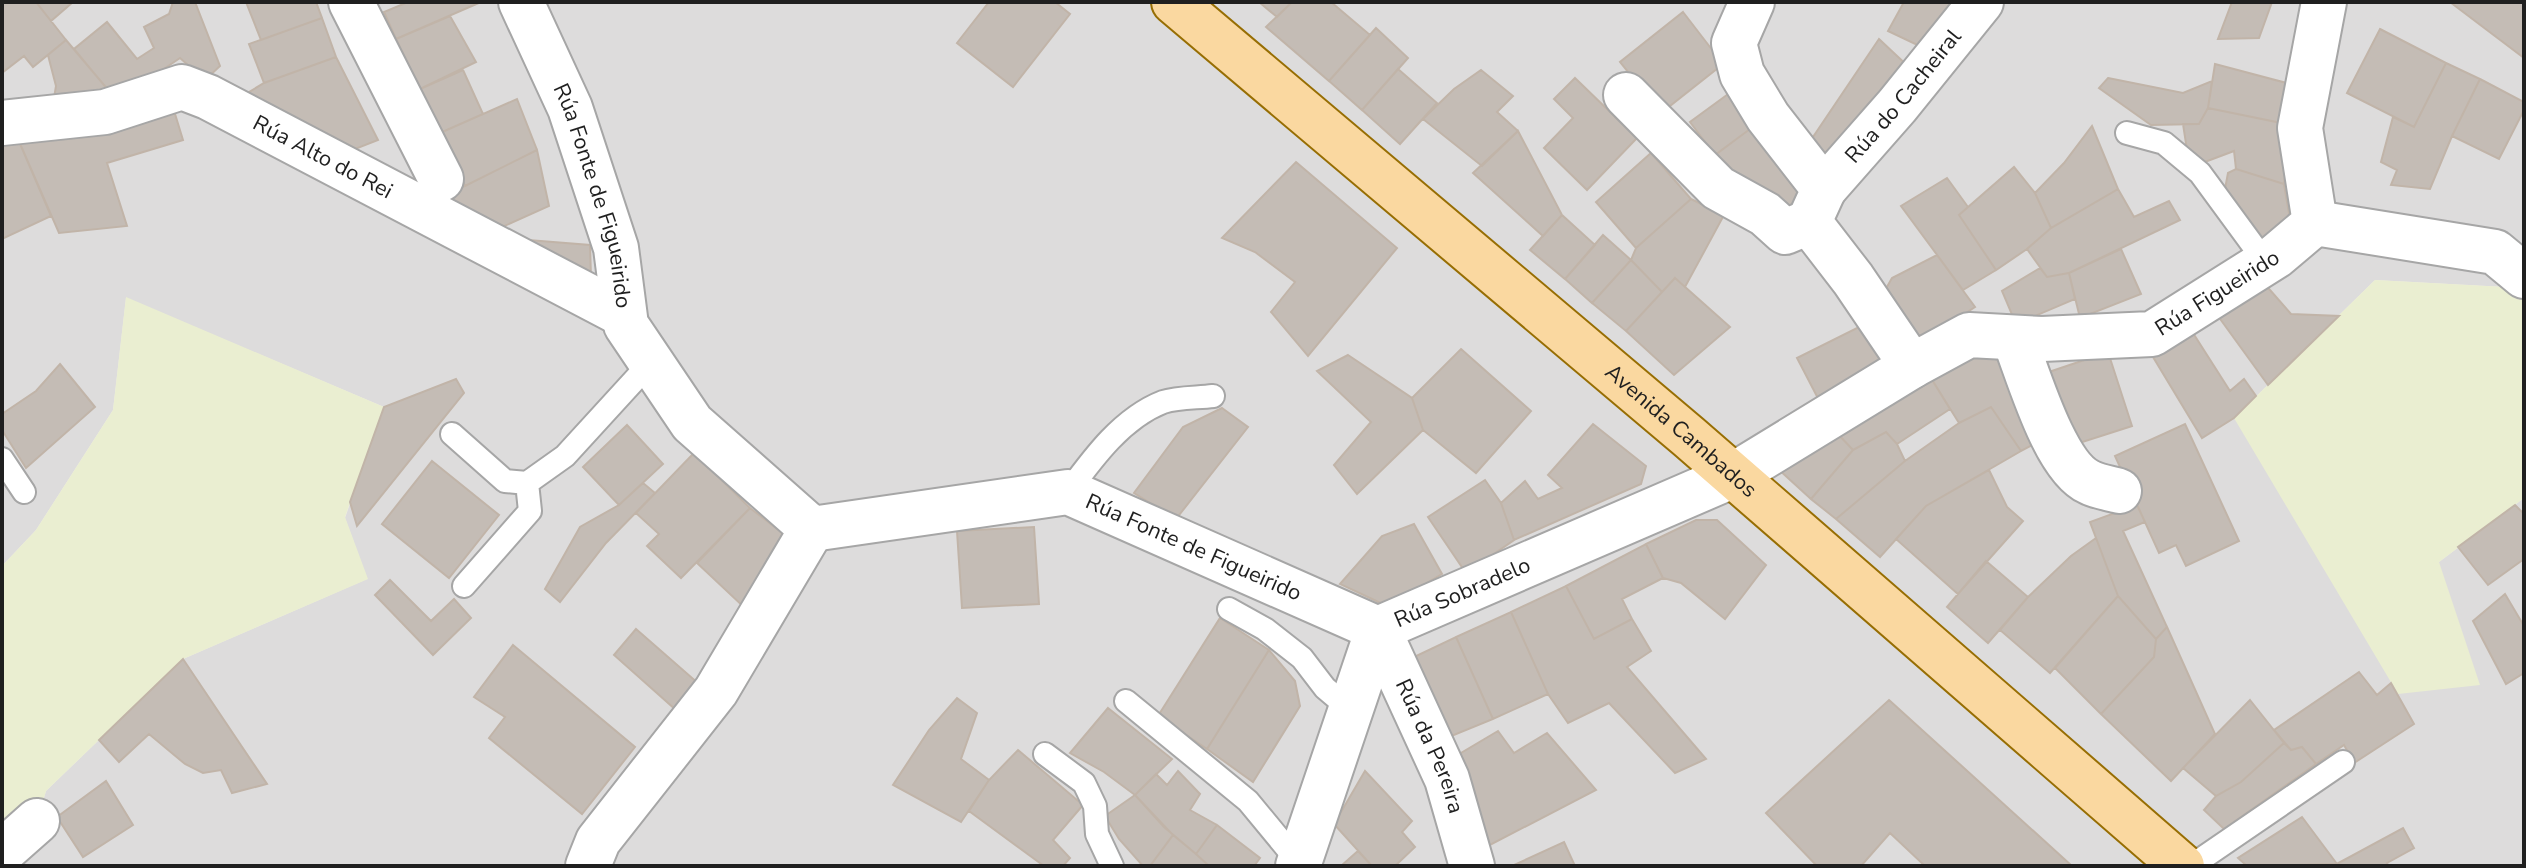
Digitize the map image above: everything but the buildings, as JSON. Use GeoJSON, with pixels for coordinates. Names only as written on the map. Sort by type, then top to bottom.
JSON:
{"type":"FeatureCollection","features":[{"type":"Feature","properties":{"kind":"main road","name":"Avenida Cambados"},"geometry":{"type":"LineString","coordinates":[[1174,2],[1732,476],[2182,866]]}},
{"type":"Feature","properties":{"kind":"street"},"geometry":{"type":"LineString","coordinates":[[351,2],[441,179]]}},
{"type":"Feature","properties":{"kind":"street"},"geometry":{"type":"LineString","coordinates":[[1752,2],[1734,43],[1742,74],[1853,279],[1912,366]]}},
{"type":"Feature","properties":{"kind":"street","name":"Rúa do Cacheiral"},"geometry":{"type":"LineString","coordinates":[[1816,206],[1981,2]]}},
{"type":"Feature","properties":{"kind":"street"},"geometry":{"type":"LineString","coordinates":[[2324,2],[2300,128],[2315,223],[2495,252],[2524,276]]}},
{"type":"Feature","properties":{"kind":"street","name":"Rúa Fonte de Figueirido"},"geometry":{"type":"LineString","coordinates":[[533,6],[616,248],[626,325],[692,423],[812,529],[1068,492],[1378,629]]}},
{"type":"Feature","properties":{"kind":"street","name":"Rúa Alto do Rei"},"geometry":{"type":"LineString","coordinates":[[2,123],[105,112],[182,87],[208,97],[624,315]]}},
{"type":"Feature","properties":{"kind":"street"},"geometry":{"type":"LineString","coordinates":[[1626,95],[1718,188],[1765,214],[1785,232],[1816,206]]}},
{"type":"Feature","properties":{"kind":"street","name":"Rúa Figueirido"},"geometry":{"type":"LineString","coordinates":[[1732,476],[1912,366],[1969,335],[2014,338],[2152,334],[2266,263],[2315,223]]}},
{"type":"Feature","properties":{"kind":"street"},"geometry":{"type":"LineString","coordinates":[[2014,338],[2046,422],[2067,464],[2087,482],[2119,491]]}},
{"type":"Feature","properties":{"kind":"street","name":"Rúa Sobradelo"},"geometry":{"type":"LineString","coordinates":[[1299,865],[1378,629],[1732,476]]}},
{"type":"Feature","properties":{"kind":"street"},"geometry":{"type":"LineString","coordinates":[[588,866],[598,841],[716,691],[812,529]]}},
{"type":"Feature","properties":{"kind":"street","name":"Rúa da Pereira"},"geometry":{"type":"LineString","coordinates":[[1378,629],[1447,779],[1472,866]]}},
{"type":"Feature","properties":{"kind":"street"},"geometry":{"type":"LineString","coordinates":[[2,852],[37,821]]}},
{"type":"Feature","properties":{"kind":"lane"},"geometry":{"type":"LineString","coordinates":[[2127,133],[2164,143],[2200,173],[2266,263]]}},
{"type":"Feature","properties":{"kind":"lane"},"geometry":{"type":"LineString","coordinates":[[452,434],[505,481],[527,483],[565,456],[651,362]]}},
{"type":"Feature","properties":{"kind":"lane"},"geometry":{"type":"LineString","coordinates":[[1068,492],[1092,459],[1132,419],[1165,401],[1213,396]]}},
{"type":"Feature","properties":{"kind":"lane"},"geometry":{"type":"LineString","coordinates":[[2,459],[24,492]]}},
{"type":"Feature","properties":{"kind":"lane"},"geometry":{"type":"LineString","coordinates":[[464,586],[530,511],[527,483]]}},
{"type":"Feature","properties":{"kind":"lane"},"geometry":{"type":"LineString","coordinates":[[1229,609],[1265,629],[1302,658],[1325,688],[1351,710]]}},
{"type":"Feature","properties":{"kind":"lane"},"geometry":{"type":"LineString","coordinates":[[1126,701],[1248,801],[1299,865]]}},
{"type":"Feature","properties":{"kind":"lane"},"geometry":{"type":"LineString","coordinates":[[1045,754],[1084,783],[1095,806],[1097,834],[1112,866]]}},
{"type":"Feature","properties":{"kind":"lane"},"geometry":{"type":"LineString","coordinates":[[2191,866],[2343,762]]}},
{"type":"Feature","properties":{"kind":"shaded area"},"geometry":{"type":"Polygon","coordinates":[[[2,2],[2524,2],[2524,288],[2375,280],[2234,418],[2439,562],[2524,498],[2524,866],[2,866],[37,821],[46,791],[183,659],[367,579],[345,518],[384,407],[126,298],[113,410],[36,530],[2,566],[2,2]]]}},
{"type":"Feature","properties":{"kind":"green space"},"geometry":{"type":"Polygon","coordinates":[[[2375,280],[2524,288],[2524,498],[2439,562],[2480,685],[2398,694],[2234,418],[2375,280]]]}},
{"type":"Feature","properties":{"kind":"green space"},"geometry":{"type":"Polygon","coordinates":[[[126,297],[384,407],[345,517],[368,579],[183,659],[46,791],[37,821],[2,857],[2,566],[36,530],[113,410],[126,297]]]}}]}
